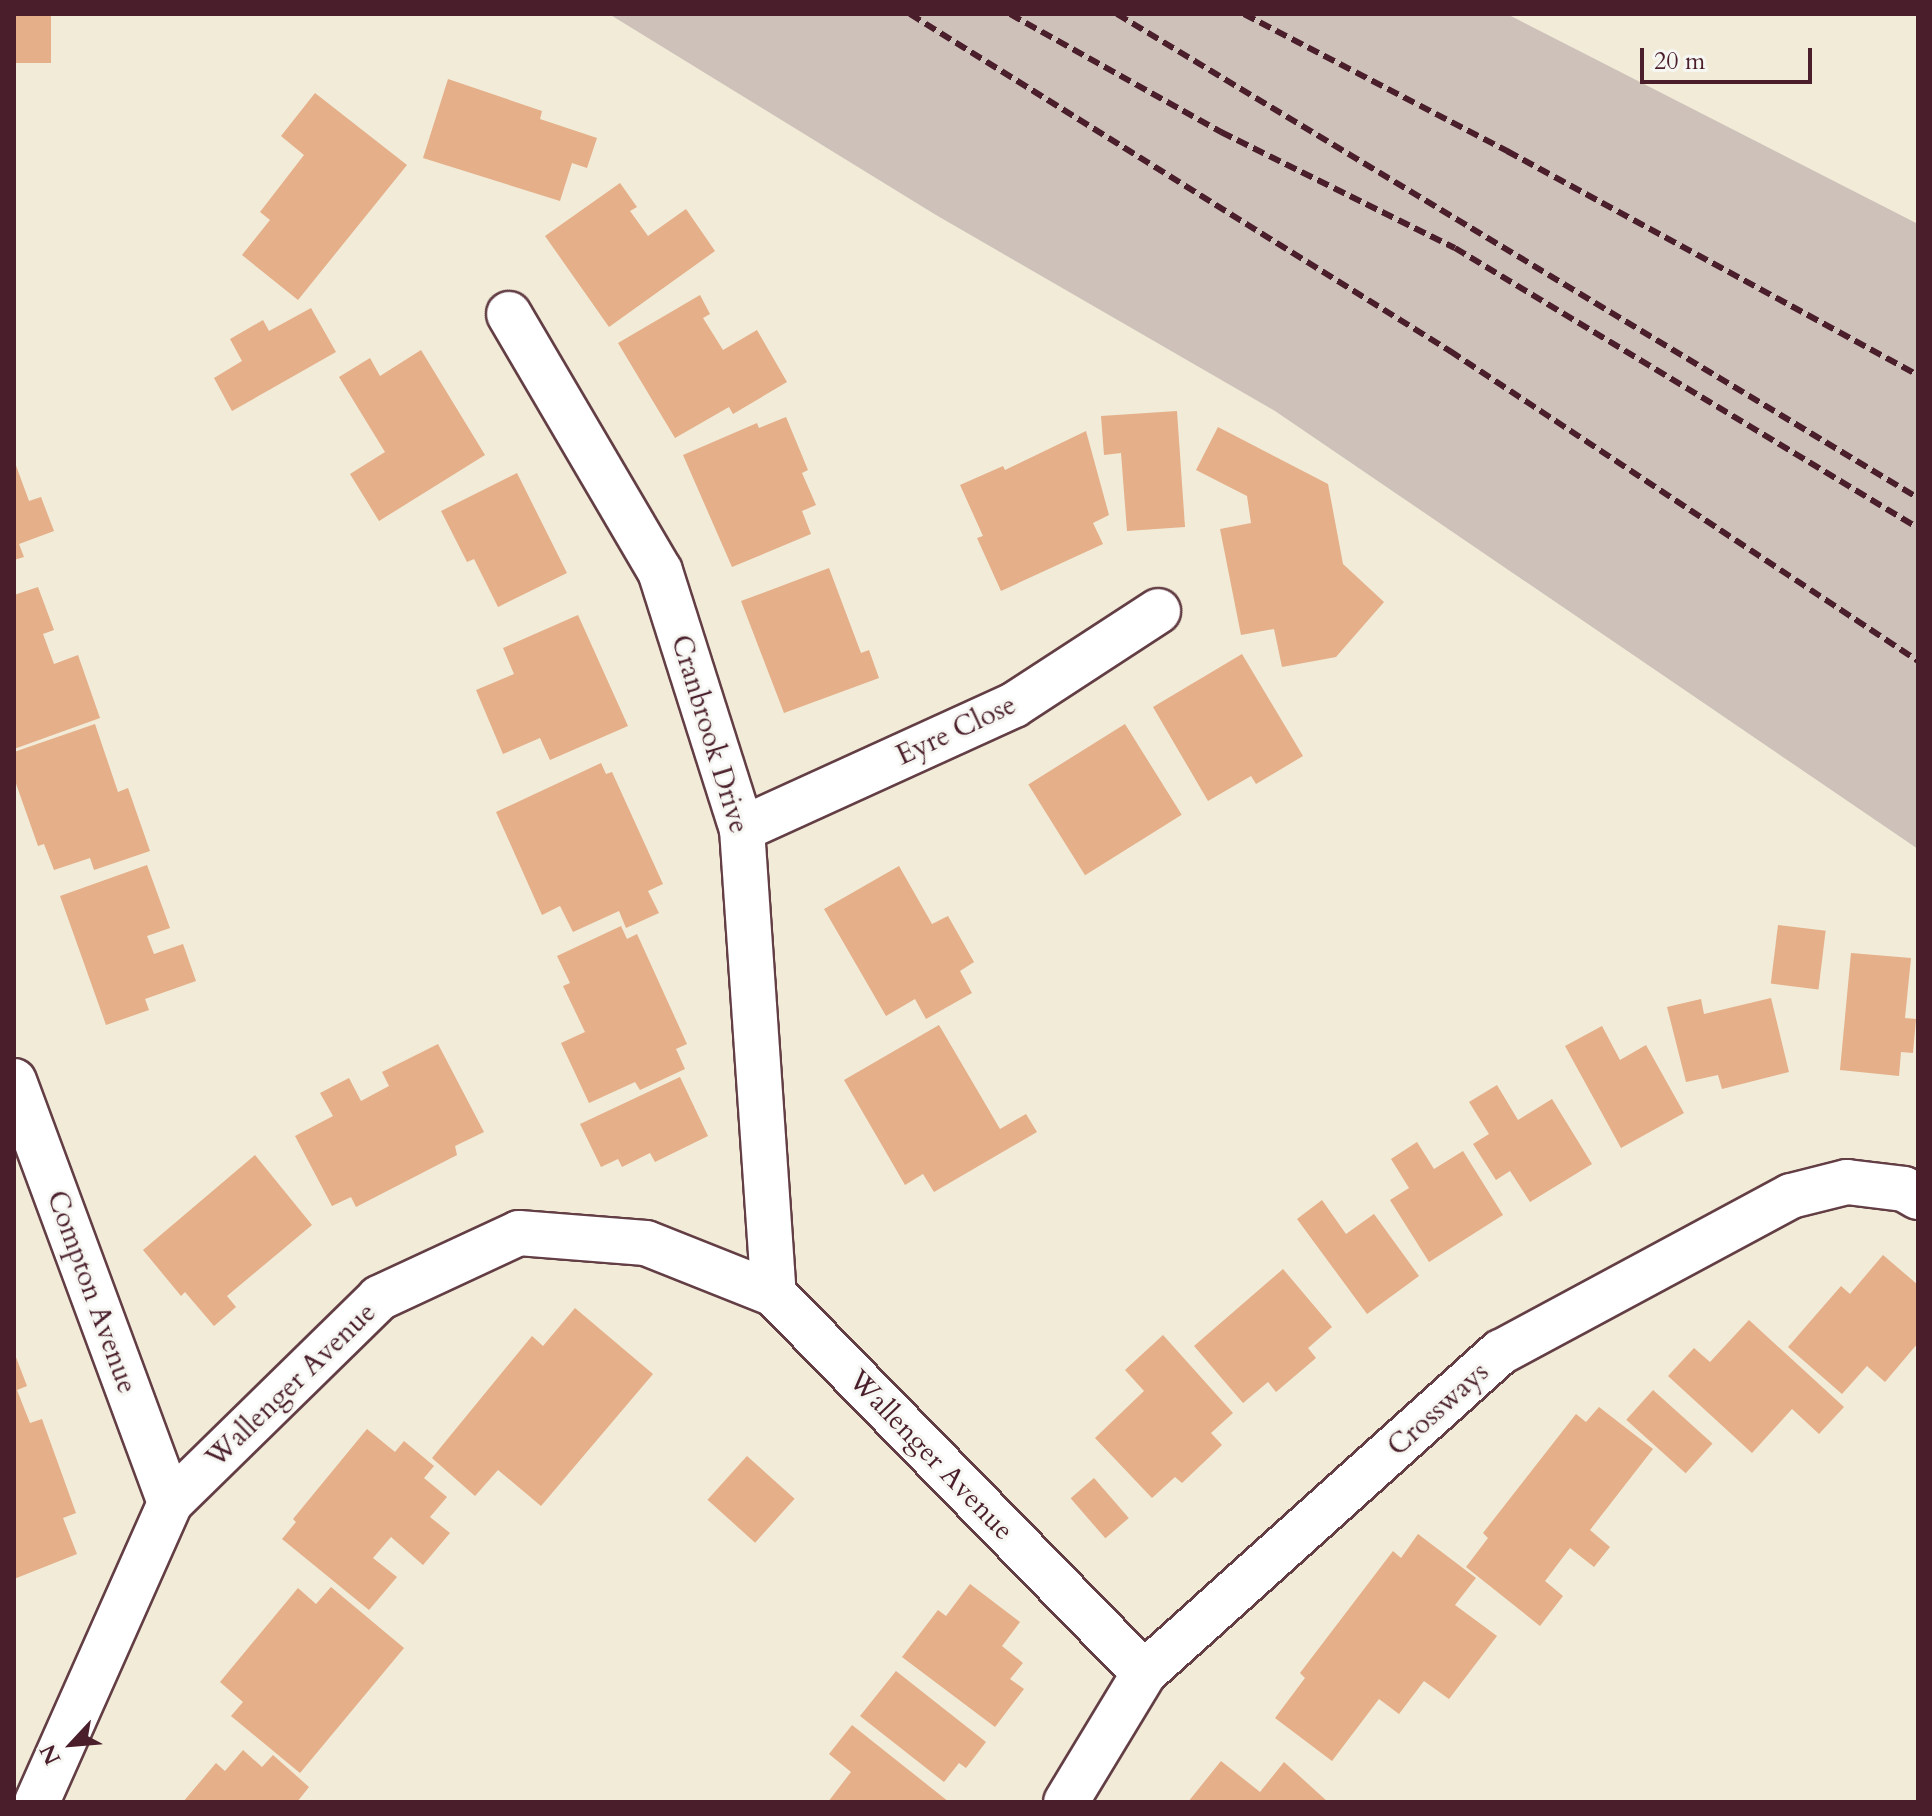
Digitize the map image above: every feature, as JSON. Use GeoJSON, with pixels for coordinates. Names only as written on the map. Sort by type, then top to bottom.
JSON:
{"type":"FeatureCollection","features":[{"type":"Feature","properties":{"kind":"street","name":"Cranbrook Drive"},"geometry":{"type":"LineString","coordinates":[[509,314],[660,571],[742,829],[774,1294]]}},
{"type":"Feature","properties":{"kind":"street","name":"Eyre Close"},"geometry":{"type":"LineString","coordinates":[[742,829],[1014,705],[1158,611]]}},
{"type":"Feature","properties":{"kind":"street","name":"Compton Avenue"},"geometry":{"type":"LineString","coordinates":[[14,1082],[170,1503]]}},
{"type":"Feature","properties":{"kind":"street","name":"Crossways"},"geometry":{"type":"LineString","coordinates":[[1066,1802],[1144,1673],[1501,1352],[1791,1196],[1847,1182],[1904,1189],[1918,1197]]}},
{"type":"Feature","properties":{"kind":"street","name":"Wallenger Avenue"},"geometry":{"type":"LineString","coordinates":[[37,1802],[170,1503],[379,1298],[519,1233],[646,1243],[774,1294],[1144,1673]]}},
{"type":"Feature","properties":{"kind":"shaded area"},"geometry":{"type":"Polygon","coordinates":[[[609,14],[1507,14],[1918,224],[1918,849],[1275,411],[936,215],[609,14]]]}},
{"type":"Feature","properties":{"kind":"building"},"geometry":{"type":"Polygon","coordinates":[[[14,14],[51,14],[51,63],[14,63],[14,14]]]}},
{"type":"Feature","properties":{"kind":"building"},"geometry":{"type":"Polygon","coordinates":[[[448,79],[542,111],[540,119],[597,138],[587,168],[572,163],[560,201],[423,158],[448,79]]]}},
{"type":"Feature","properties":{"kind":"building"},"geometry":{"type":"Polygon","coordinates":[[[315,93],[407,165],[298,300],[242,255],[270,220],[260,212],[304,155],[281,136],[315,93]]]}},
{"type":"Feature","properties":{"kind":"building"},"geometry":{"type":"Polygon","coordinates":[[[620,183],[637,207],[630,211],[648,236],[686,209],[715,251],[609,327],[545,236],[620,183]]]}},
{"type":"Feature","properties":{"kind":"building"},"geometry":{"type":"Polygon","coordinates":[[[700,295],[710,314],[703,318],[723,350],[757,330],[787,382],[733,414],[729,407],[675,438],[618,343],[700,295]]]}},
{"type":"Feature","properties":{"kind":"building"},"geometry":{"type":"Polygon","coordinates":[[[311,308],[336,352],[232,411],[214,378],[242,361],[230,339],[263,320],[269,331],[311,308]]]}},
{"type":"Feature","properties":{"kind":"building"},"geometry":{"type":"Polygon","coordinates":[[[421,350],[485,455],[379,521],[350,474],[385,452],[339,377],[370,358],[380,376],[421,350]]]}},
{"type":"Feature","properties":{"kind":"building"},"geometry":{"type":"Polygon","coordinates":[[[1177,411],[1185,527],[1127,531],[1121,453],[1104,455],[1101,416],[1177,411]]]}},
{"type":"Feature","properties":{"kind":"building"},"geometry":{"type":"Polygon","coordinates":[[[786,417],[808,470],[802,473],[816,505],[802,511],[811,534],[732,567],[683,455],[757,423],[759,428],[786,417]]]}},
{"type":"Feature","properties":{"kind":"building"},"geometry":{"type":"Polygon","coordinates":[[[1218,427],[1328,484],[1343,564],[1384,602],[1336,657],[1282,667],[1274,629],[1241,635],[1220,529],[1251,523],[1247,496],[1196,470],[1218,427]]]}},
{"type":"Feature","properties":{"kind":"building"},"geometry":{"type":"Polygon","coordinates":[[[1086,431],[1109,515],[1093,523],[1103,544],[1001,591],[977,538],[983,536],[960,485],[1003,466],[1005,470],[1086,431]]]}},
{"type":"Feature","properties":{"kind":"building"},"geometry":{"type":"Polygon","coordinates":[[[14,460],[29,501],[41,497],[54,531],[19,544],[24,557],[14,560],[14,460]]]}},
{"type":"Feature","properties":{"kind":"building"},"geometry":{"type":"Polygon","coordinates":[[[517,473],[567,573],[498,607],[474,559],[467,562],[441,511],[517,473]]]}},
{"type":"Feature","properties":{"kind":"building"},"geometry":{"type":"Polygon","coordinates":[[[829,568],[861,653],[869,650],[879,678],[784,713],[741,601],[829,568]]]}},
{"type":"Feature","properties":{"kind":"building"},"geometry":{"type":"Polygon","coordinates":[[[38,587],[54,630],[43,634],[54,664],[78,655],[100,718],[14,749],[14,595],[38,587]]]}},
{"type":"Feature","properties":{"kind":"building"},"geometry":{"type":"Polygon","coordinates":[[[578,615],[628,726],[550,760],[540,738],[503,754],[476,690],[514,674],[503,648],[578,615]]]}},
{"type":"Feature","properties":{"kind":"building"},"geometry":{"type":"Polygon","coordinates":[[[1242,654],[1303,756],[1256,784],[1251,776],[1208,801],[1153,707],[1242,654]]]}},
{"type":"Feature","properties":{"kind":"building"},"geometry":{"type":"Polygon","coordinates":[[[95,724],[118,792],[128,788],[150,851],[94,870],[90,858],[54,870],[44,844],[38,846],[14,778],[14,752],[95,724]]]}},
{"type":"Feature","properties":{"kind":"building"},"geometry":{"type":"Polygon","coordinates":[[[1125,724],[1182,815],[1085,875],[1028,784],[1125,724]]]}},
{"type":"Feature","properties":{"kind":"building"},"geometry":{"type":"Polygon","coordinates":[[[601,763],[606,774],[612,772],[663,884],[648,891],[659,913],[626,928],[619,911],[573,932],[560,906],[542,915],[496,812],[601,763]]]}},
{"type":"Feature","properties":{"kind":"building"},"geometry":{"type":"Polygon","coordinates":[[[147,865],[170,928],[147,936],[154,954],[183,944],[196,981],[145,999],[149,1010],[106,1025],[60,896],[147,865]]]}},
{"type":"Feature","properties":{"kind":"building"},"geometry":{"type":"Polygon","coordinates":[[[899,866],[932,924],[948,916],[974,962],[960,971],[972,993],[926,1019],[915,999],[886,1016],[824,909],[899,866]]]}},
{"type":"Feature","properties":{"kind":"building"},"geometry":{"type":"Polygon","coordinates":[[[1778,925],[1826,931],[1818,989],[1771,984],[1778,925]]]}},
{"type":"Feature","properties":{"kind":"building"},"geometry":{"type":"Polygon","coordinates":[[[621,926],[627,939],[637,934],[687,1044],[676,1049],[685,1069],[640,1090],[635,1082],[589,1103],[561,1043],[585,1032],[563,986],[570,983],[557,956],[621,926]]]}},
{"type":"Feature","properties":{"kind":"building"},"geometry":{"type":"Polygon","coordinates":[[[1851,953],[1911,958],[1905,1018],[1916,1019],[1913,1053],[1901,1052],[1899,1076],[1840,1070],[1851,953]]]}},
{"type":"Feature","properties":{"kind":"building"},"geometry":{"type":"Polygon","coordinates":[[[1771,998],[1789,1072],[1722,1089],[1718,1075],[1686,1082],[1667,1007],[1701,999],[1704,1014],[1771,998]]]}},
{"type":"Feature","properties":{"kind":"building"},"geometry":{"type":"Polygon","coordinates":[[[939,1025],[1000,1129],[1026,1114],[1037,1132],[934,1192],[923,1174],[905,1185],[844,1080],[939,1025]]]}},
{"type":"Feature","properties":{"kind":"building"},"geometry":{"type":"Polygon","coordinates":[[[1602,1026],[1620,1060],[1646,1045],[1684,1113],[1621,1148],[1565,1046],[1602,1026]]]}},
{"type":"Feature","properties":{"kind":"building"},"geometry":{"type":"Polygon","coordinates":[[[438,1044],[484,1132],[455,1146],[457,1155],[356,1207],[351,1197],[332,1206],[295,1136],[333,1116],[320,1093],[349,1078],[361,1101],[389,1086],[382,1072],[438,1044]]]}},
{"type":"Feature","properties":{"kind":"building"},"geometry":{"type":"Polygon","coordinates":[[[680,1077],[708,1136],[655,1162],[650,1153],[622,1167],[618,1159],[601,1167],[580,1124],[680,1077]]]}},
{"type":"Feature","properties":{"kind":"building"},"geometry":{"type":"Polygon","coordinates":[[[1497,1085],[1518,1120],[1552,1099],[1592,1164],[1530,1202],[1510,1171],[1496,1180],[1473,1144],[1489,1134],[1469,1102],[1497,1085]]]}},
{"type":"Feature","properties":{"kind":"building"},"geometry":{"type":"Polygon","coordinates":[[[1417,1142],[1434,1169],[1463,1151],[1503,1215],[1429,1262],[1390,1200],[1409,1188],[1391,1159],[1417,1142]]]}},
{"type":"Feature","properties":{"kind":"building"},"geometry":{"type":"Polygon","coordinates":[[[255,1155],[312,1225],[227,1296],[236,1307],[214,1326],[185,1292],[181,1296],[143,1250],[255,1155]]]}},
{"type":"Feature","properties":{"kind":"building"},"geometry":{"type":"Polygon","coordinates":[[[1322,1200],[1346,1234],[1374,1214],[1419,1276],[1367,1314],[1297,1219],[1322,1200]]]}},
{"type":"Feature","properties":{"kind":"building"},"geometry":{"type":"Polygon","coordinates":[[[1883,1255],[1918,1285],[1918,1343],[1885,1382],[1867,1366],[1842,1394],[1788,1347],[1841,1286],[1850,1294],[1883,1255]]]}},
{"type":"Feature","properties":{"kind":"building"},"geometry":{"type":"Polygon","coordinates":[[[1283,1269],[1332,1327],[1308,1348],[1316,1358],[1276,1392],[1268,1382],[1243,1403],[1194,1346],[1283,1269]]]}},
{"type":"Feature","properties":{"kind":"building"},"geometry":{"type":"Polygon","coordinates":[[[575,1308],[653,1374],[541,1506],[498,1470],[475,1496],[432,1458],[532,1336],[543,1346],[575,1308]]]}},
{"type":"Feature","properties":{"kind":"building"},"geometry":{"type":"Polygon","coordinates":[[[1749,1320],[1844,1407],[1819,1434],[1792,1409],[1752,1453],[1668,1376],[1694,1348],[1710,1362],[1749,1320]]]}},
{"type":"Feature","properties":{"kind":"building"},"geometry":{"type":"Polygon","coordinates":[[[1163,1335],[1233,1413],[1211,1433],[1222,1445],[1182,1483],[1175,1477],[1152,1498],[1095,1438],[1144,1391],[1125,1370],[1163,1335]]]}},
{"type":"Feature","properties":{"kind":"building"},"geometry":{"type":"Polygon","coordinates":[[[14,1352],[27,1386],[17,1390],[30,1423],[42,1419],[76,1513],[63,1518],[77,1554],[14,1579],[14,1352]]]}},
{"type":"Feature","properties":{"kind":"building"},"geometry":{"type":"Polygon","coordinates":[[[1653,1390],[1712,1444],[1686,1473],[1626,1420],[1653,1390]]]}},
{"type":"Feature","properties":{"kind":"building"},"geometry":{"type":"Polygon","coordinates":[[[1599,1407],[1653,1449],[1590,1530],[1610,1547],[1594,1567],[1570,1548],[1545,1581],[1563,1596],[1540,1626],[1466,1567],[1488,1538],[1483,1533],[1576,1414],[1586,1422],[1599,1407]]]}},
{"type":"Feature","properties":{"kind":"building"},"geometry":{"type":"Polygon","coordinates":[[[367,1429],[395,1452],[404,1441],[434,1466],[424,1478],[447,1497],[430,1517],[450,1533],[423,1565],[391,1537],[373,1558],[397,1577],[369,1610],[282,1539],[296,1522],[293,1519],[367,1429]]]}},
{"type":"Feature","properties":{"kind":"building"},"geometry":{"type":"Polygon","coordinates":[[[747,1456],[795,1499],[755,1543],[708,1500],[747,1456]]]}},
{"type":"Feature","properties":{"kind":"building"},"geometry":{"type":"Polygon","coordinates":[[[1094,1478],[1129,1518],[1105,1538],[1071,1498],[1094,1478]]]}},
{"type":"Feature","properties":{"kind":"building"},"geometry":{"type":"Polygon","coordinates":[[[1418,1534],[1476,1578],[1455,1605],[1497,1636],[1449,1699],[1424,1681],[1399,1714],[1379,1699],[1332,1761],[1275,1718],[1305,1678],[1300,1673],[1393,1551],[1401,1558],[1418,1534]]]}},
{"type":"Feature","properties":{"kind":"building"},"geometry":{"type":"Polygon","coordinates":[[[970,1584],[1020,1622],[1002,1646],[1023,1663],[1010,1679],[1024,1689],[995,1727],[902,1657],[938,1610],[946,1616],[970,1584]]]}},
{"type":"Feature","properties":{"kind":"building"},"geometry":{"type":"Polygon","coordinates":[[[331,1587],[404,1648],[300,1773],[231,1716],[243,1702],[220,1682],[298,1588],[316,1604],[331,1587]]]}},
{"type":"Feature","properties":{"kind":"building"},"geometry":{"type":"Polygon","coordinates":[[[896,1671],[986,1742],[966,1768],[959,1763],[944,1782],[860,1716],[896,1671]]]}},
{"type":"Feature","properties":{"kind":"building"},"geometry":{"type":"Polygon","coordinates":[[[852,1725],[949,1802],[828,1802],[851,1772],[829,1754],[852,1725]]]}},
{"type":"Feature","properties":{"kind":"building"},"geometry":{"type":"Polygon","coordinates":[[[243,1750],[262,1767],[273,1755],[309,1787],[297,1802],[183,1802],[216,1763],[225,1771],[243,1750]]]}},
{"type":"Feature","properties":{"kind":"building"},"geometry":{"type":"Polygon","coordinates":[[[1221,1761],[1260,1792],[1284,1762],[1328,1802],[1188,1802],[1221,1761]]]}},
{"type":"Feature","properties":{"kind":"railway"},"geometry":{"type":"LineString","coordinates":[[910,14],[1450,351],[1918,661]]}},
{"type":"Feature","properties":{"kind":"railway"},"geometry":{"type":"LineString","coordinates":[[1010,14],[1221,132],[1455,248],[1918,528]]}},
{"type":"Feature","properties":{"kind":"railway"},"geometry":{"type":"LineString","coordinates":[[1117,14],[1918,498]]}},
{"type":"Feature","properties":{"kind":"railway"},"geometry":{"type":"LineString","coordinates":[[1244,14],[1507,151],[1918,375]]}}]}
